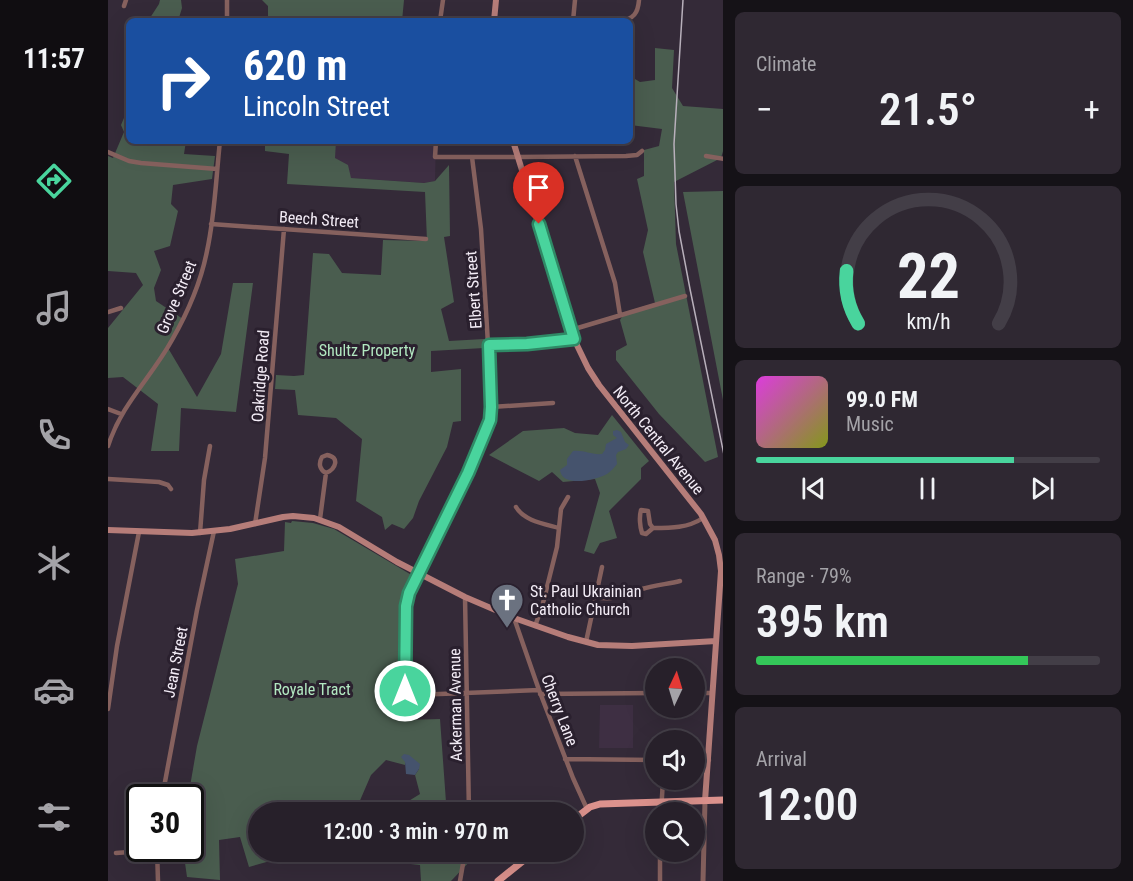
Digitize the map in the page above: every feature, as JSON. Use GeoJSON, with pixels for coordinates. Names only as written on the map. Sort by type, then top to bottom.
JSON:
{"type":"FeatureCollection","features":[{"type":"Feature","properties":{"kind":"main road"},"geometry":{"type":"LineString","coordinates":[[494,18],[496,0]]}},
{"type":"Feature","properties":{"kind":"main road","name":"North Central Avenue"},"geometry":{"type":"LineString","coordinates":[[514,144],[571,330],[588,368],[598,385],[703,518],[722,554],[705,801]]}},
{"type":"Feature","properties":{"kind":"main road"},"geometry":{"type":"LineString","coordinates":[[108,530],[175,534],[200,533],[293,516],[320,519],[354,535],[418,573],[465,597],[514,618],[586,642],[598,645],[632,646],[716,642]]}},
{"type":"Feature","properties":{"kind":"main road"},"geometry":{"type":"LineString","coordinates":[[661,802],[723,800]]}},
{"type":"Feature","properties":{"kind":"main road"},"geometry":{"type":"LineString","coordinates":[[584,811],[600,804],[645,803]]}},
{"type":"Feature","properties":{"kind":"main road"},"geometry":{"type":"LineString","coordinates":[[498,881],[522,862]]}},
{"type":"Feature","properties":{"kind":"street"},"geometry":{"type":"LineString","coordinates":[[227,0],[227,18]]}},
{"type":"Feature","properties":{"kind":"street"},"geometry":{"type":"LineString","coordinates":[[440,18],[443,0]]}},
{"type":"Feature","properties":{"kind":"street"},"geometry":{"type":"LineString","coordinates":[[573,18],[575,0]]}},
{"type":"Feature","properties":{"kind":"street"},"geometry":{"type":"LineString","coordinates":[[631,18],[635,15],[639,0]]}},
{"type":"Feature","properties":{"kind":"street","name":"Grove Street"},"geometry":{"type":"LineString","coordinates":[[108,446],[121,414],[162,357],[180,325],[200,279],[212,224],[220,144]]}},
{"type":"Feature","properties":{"kind":"street"},"geometry":{"type":"LineString","coordinates":[[436,144],[435,157],[626,156],[642,151]]}},
{"type":"Feature","properties":{"kind":"street"},"geometry":{"type":"LineString","coordinates":[[108,152],[141,163],[217,168]]}},
{"type":"Feature","properties":{"kind":"street"},"geometry":{"type":"LineString","coordinates":[[575,156],[615,283],[620,315]]}},
{"type":"Feature","properties":{"kind":"street"},"geometry":{"type":"LineString","coordinates":[[706,156],[723,159]]}},
{"type":"Feature","properties":{"kind":"street","name":"Elbert Street"},"geometry":{"type":"LineString","coordinates":[[466,693],[414,695],[405,691],[405,613],[409,593],[468,473],[490,420],[489,345],[480,219],[472,157]]}},
{"type":"Feature","properties":{"kind":"street","name":"Beech Street"},"geometry":{"type":"LineString","coordinates":[[212,224],[426,239]]}},
{"type":"Feature","properties":{"kind":"street","name":"Oakridge Road"},"geometry":{"type":"LineString","coordinates":[[255,524],[265,458],[284,229]]}},
{"type":"Feature","properties":{"kind":"street"},"geometry":{"type":"LineString","coordinates":[[571,330],[685,296]]}},
{"type":"Feature","properties":{"kind":"street"},"geometry":{"type":"LineString","coordinates":[[108,312],[121,308]]}},
{"type":"Feature","properties":{"kind":"street"},"geometry":{"type":"LineString","coordinates":[[489,345],[574,339]]}},
{"type":"Feature","properties":{"kind":"street"},"geometry":{"type":"LineString","coordinates":[[491,407],[553,403]]}},
{"type":"Feature","properties":{"kind":"street"},"geometry":{"type":"LineString","coordinates":[[108,409],[121,414]]}},
{"type":"Feature","properties":{"kind":"street"},"geometry":{"type":"LineString","coordinates":[[200,533],[204,480],[210,446]]}},
{"type":"Feature","properties":{"kind":"street"},"geometry":{"type":"LineString","coordinates":[[320,519],[326,473]]}},
{"type":"Feature","properties":{"kind":"street"},"geometry":{"type":"LineString","coordinates":[[108,479],[159,482],[168,485],[171,489]]}},
{"type":"Feature","properties":{"kind":"street"},"geometry":{"type":"LineString","coordinates":[[536,626],[557,547],[561,509],[568,497]]}},
{"type":"Feature","properties":{"kind":"street"},"geometry":{"type":"LineString","coordinates":[[516,507],[524,516],[559,528]]}},
{"type":"Feature","properties":{"kind":"street"},"geometry":{"type":"LineString","coordinates":[[653,528],[648,511],[641,510],[642,533],[644,534],[648,534],[653,528],[688,526],[703,518]]}},
{"type":"Feature","properties":{"kind":"street","name":"Jean Street"},"geometry":{"type":"LineString","coordinates":[[165,784],[214,531]]}},
{"type":"Feature","properties":{"kind":"street"},"geometry":{"type":"LineString","coordinates":[[108,709],[117,646],[139,532]]}},
{"type":"Feature","properties":{"kind":"street"},"geometry":{"type":"LineString","coordinates":[[586,642],[602,567]]}},
{"type":"Feature","properties":{"kind":"street"},"geometry":{"type":"LineString","coordinates":[[596,597],[616,598],[644,588],[680,581]]}},
{"type":"Feature","properties":{"kind":"street","name":"Ackerman Avenue"},"geometry":{"type":"LineString","coordinates":[[465,597],[469,802]]}},
{"type":"Feature","properties":{"kind":"street","name":"Cherry Lane"},"geometry":{"type":"LineString","coordinates":[[514,618],[583,804],[588,808]]}},
{"type":"Feature","properties":{"kind":"street"},"geometry":{"type":"LineString","coordinates":[[466,693],[645,693]]}},
{"type":"Feature","properties":{"kind":"street"},"geometry":{"type":"LineString","coordinates":[[705,693],[712,693]]}},
{"type":"Feature","properties":{"kind":"street"},"geometry":{"type":"LineString","coordinates":[[566,759],[645,760]]}},
{"type":"Feature","properties":{"kind":"street"},"geometry":{"type":"LineString","coordinates":[[661,802],[662,790]]}},
{"type":"Feature","properties":{"kind":"street"},"geometry":{"type":"LineString","coordinates":[[116,853],[126,852]]}},
{"type":"Feature","properties":{"kind":"street"},"geometry":{"type":"LineString","coordinates":[[157,862],[158,881]]}},
{"type":"Feature","properties":{"kind":"street"},"geometry":{"type":"LineString","coordinates":[[460,881],[463,862]]}},
{"type":"Feature","properties":{"kind":"street"},"geometry":{"type":"LineString","coordinates":[[660,862],[660,881]]}},
{"type":"Feature","properties":{"kind":"street"},"geometry":{"type":"LineString","coordinates":[[703,862],[703,881]]}},
{"type":"Feature","properties":{"kind":"shaded area"},"geometry":{"type":"Polygon","coordinates":[[[265,144],[436,144],[435,181],[424,183],[351,178],[335,158],[265,151],[265,144]]]}},
{"type":"Feature","properties":{"kind":"shaded area"},"geometry":{"type":"Polygon","coordinates":[[[600,705],[633,705],[633,748],[599,748],[600,705]]]}},
{"type":"Feature","properties":{"kind":"green space"},"geometry":{"type":"Polygon","coordinates":[[[160,0],[181,0],[182,8],[179,18],[150,18],[160,0]]]}},
{"type":"Feature","properties":{"kind":"green space"},"geometry":{"type":"Polygon","coordinates":[[[262,0],[404,0],[402,18],[268,18],[268,6],[262,0]]]}},
{"type":"Feature","properties":{"kind":"green space"},"geometry":{"type":"Polygon","coordinates":[[[655,48],[674,50],[672,88],[683,106],[723,109],[721,158],[674,182],[676,244],[718,457],[705,462],[659,414],[616,360],[616,351],[627,345],[620,320],[625,312],[655,303],[643,252],[648,230],[637,179],[644,176],[644,150],[659,146],[662,129],[633,125],[633,78],[640,82],[655,80],[655,48]]]}},
{"type":"Feature","properties":{"kind":"green space"},"geometry":{"type":"Polygon","coordinates":[[[126,113],[126,144],[186,144],[184,154],[215,156],[212,179],[173,185],[171,204],[178,211],[170,246],[154,251],[161,270],[154,288],[156,301],[183,319],[168,348],[197,397],[221,354],[233,283],[253,283],[236,412],[181,408],[179,451],[151,451],[158,404],[123,377],[108,378],[108,328],[143,285],[136,273],[108,271],[108,156],[113,158],[124,132],[121,125],[126,113]]]}},
{"type":"Feature","properties":{"kind":"green space","name":"Shultz Property"},"geometry":{"type":"Polygon","coordinates":[[[265,144],[336,144],[335,158],[348,165],[351,178],[424,183],[435,181],[449,165],[450,236],[444,237],[454,302],[441,309],[449,341],[484,339],[484,348],[431,351],[431,372],[461,369],[461,421],[453,422],[447,447],[419,501],[413,518],[404,529],[392,524],[385,530],[382,517],[356,501],[362,439],[336,418],[298,415],[295,390],[275,389],[276,375],[304,375],[313,253],[329,254],[342,273],[381,275],[383,240],[427,241],[425,192],[287,184],[289,154],[265,151],[265,144]]]}},
{"type":"Feature","properties":{"kind":"green space"},"geometry":{"type":"Polygon","coordinates":[[[723,191],[723,400],[683,192],[723,191]]]}},
{"type":"Feature","properties":{"kind":"green space"},"geometry":{"type":"Polygon","coordinates":[[[612,415],[649,461],[641,468],[641,479],[609,511],[617,538],[600,543],[594,554],[584,551],[600,493],[595,479],[563,482],[552,472],[539,481],[489,455],[523,431],[564,428],[575,433],[598,435],[612,415]]]}},
{"type":"Feature","properties":{"kind":"green space","name":"Royale Tract"},"geometry":{"type":"Polygon","coordinates":[[[292,521],[313,523],[334,529],[415,577],[400,610],[402,697],[406,697],[403,704],[406,720],[440,719],[446,802],[407,802],[420,794],[415,775],[419,769],[405,762],[405,765],[386,760],[371,775],[359,802],[248,802],[248,862],[266,862],[249,867],[240,837],[219,840],[220,880],[187,877],[185,862],[204,862],[204,784],[190,784],[197,746],[238,584],[235,559],[284,551],[285,522],[291,523],[292,521]]]}},
{"type":"Feature","properties":{"kind":"green space"},"geometry":{"type":"Polygon","coordinates":[[[392,862],[469,862],[451,881],[421,881],[420,865],[392,862]]]}},
{"type":"Feature","properties":{"kind":"water"},"geometry":{"type":"Polygon","coordinates":[[[613,431],[621,432],[625,442],[629,445],[618,452],[617,464],[610,472],[580,481],[573,481],[562,476],[560,470],[567,465],[567,459],[573,451],[602,454],[606,444],[617,438],[613,435],[613,431]]]}},
{"type":"Feature","properties":{"kind":"water"},"geometry":{"type":"Polygon","coordinates":[[[404,754],[409,755],[420,764],[415,775],[406,774],[405,762],[401,757],[404,754]]]}},
{"type":"Feature","properties":{"kind":"railway"},"geometry":{"type":"LineString","coordinates":[[683,0],[674,144],[676,204],[690,289],[723,450]]}},
{"type":"Feature","properties":{"kind":"place","name":"St. Paul Ukrainian Catholic Church"},"geometry":{"type":"Point","coordinates":[507,629]}},
{"type":"Feature","properties":{"kind":"route"},"geometry":{"type":"LineString","coordinates":[[405,691],[405,613],[409,593],[468,473],[490,420],[489,345],[574,339],[539,224]]}}]}
